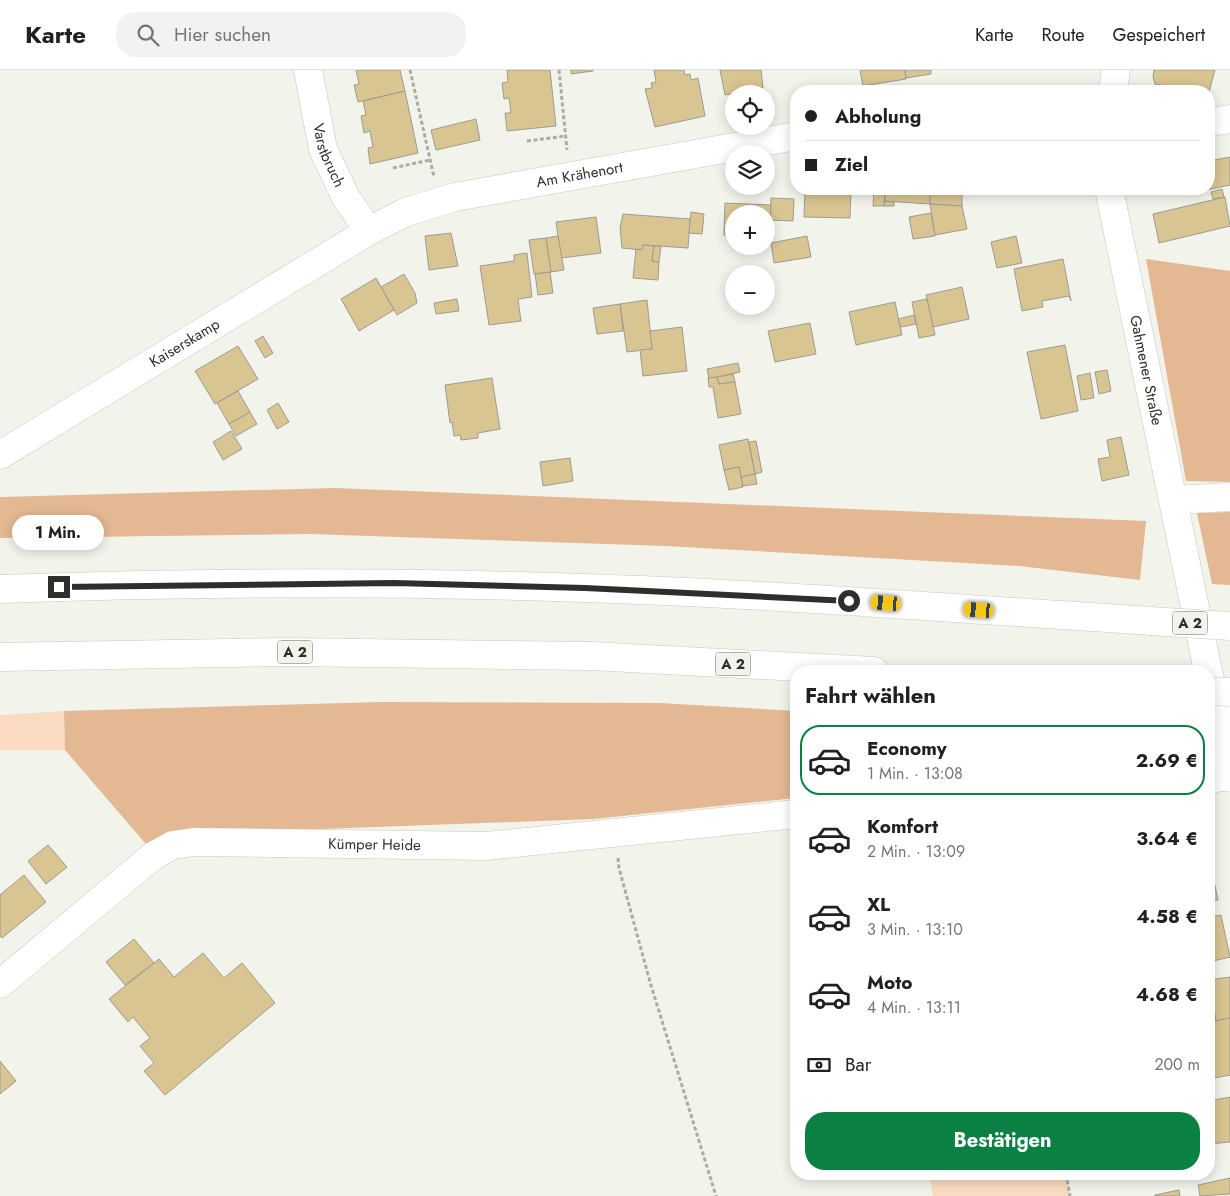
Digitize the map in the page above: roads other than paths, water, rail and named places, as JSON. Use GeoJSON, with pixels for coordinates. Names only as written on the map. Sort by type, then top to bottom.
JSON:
{"type":"FeatureCollection","features":[{"type":"Feature","properties":{"kind":"main road","name":"Varstbruch"},"geometry":{"type":"LineString","coordinates":[[308,70],[323,149],[346,198],[369,231]]}},
{"type":"Feature","properties":{"kind":"main road"},"geometry":{"type":"LineString","coordinates":[[1113,85],[1116,70]]}},
{"type":"Feature","properties":{"kind":"main road"},"geometry":{"type":"LineString","coordinates":[[1215,121],[1230,119]]}},
{"type":"Feature","properties":{"kind":"main road","name":"Am Krähenort"},"geometry":{"type":"LineString","coordinates":[[369,231],[406,212],[439,200],[790,137]]}},
{"type":"Feature","properties":{"kind":"main road","name":"Gahmener Straße"},"geometry":{"type":"LineString","coordinates":[[1110,195],[1206,665]]}},
{"type":"Feature","properties":{"kind":"main road","name":"Kaiserskamp"},"geometry":{"type":"LineString","coordinates":[[0,454],[369,231]]}},
{"type":"Feature","properties":{"kind":"main road"},"geometry":{"type":"LineString","coordinates":[[1174,500],[1230,497]]}},
{"type":"Feature","properties":{"kind":"main road","name":"A 2"},"geometry":{"type":"LineString","coordinates":[[0,589],[98,586],[394,583],[585,588],[774,596],[1230,626]]}},
{"type":"Feature","properties":{"kind":"main road","name":"A 2"},"geometry":{"type":"LineString","coordinates":[[0,657],[289,652],[572,656],[790,667]]}},
{"type":"Feature","properties":{"kind":"main road"},"geometry":{"type":"LineString","coordinates":[[1215,691],[1230,692]]}},
{"type":"Feature","properties":{"kind":"main road","name":"Gahmener Straße"},"geometry":{"type":"LineString","coordinates":[[1215,706],[1230,776]]}},
{"type":"Feature","properties":{"kind":"main road"},"geometry":{"type":"LineString","coordinates":[[1215,779],[1230,776]]}},
{"type":"Feature","properties":{"kind":"main road","name":"Kümper Heide"},"geometry":{"type":"LineString","coordinates":[[0,984],[153,856],[172,845],[194,842],[486,846],[790,815]]}}]}
